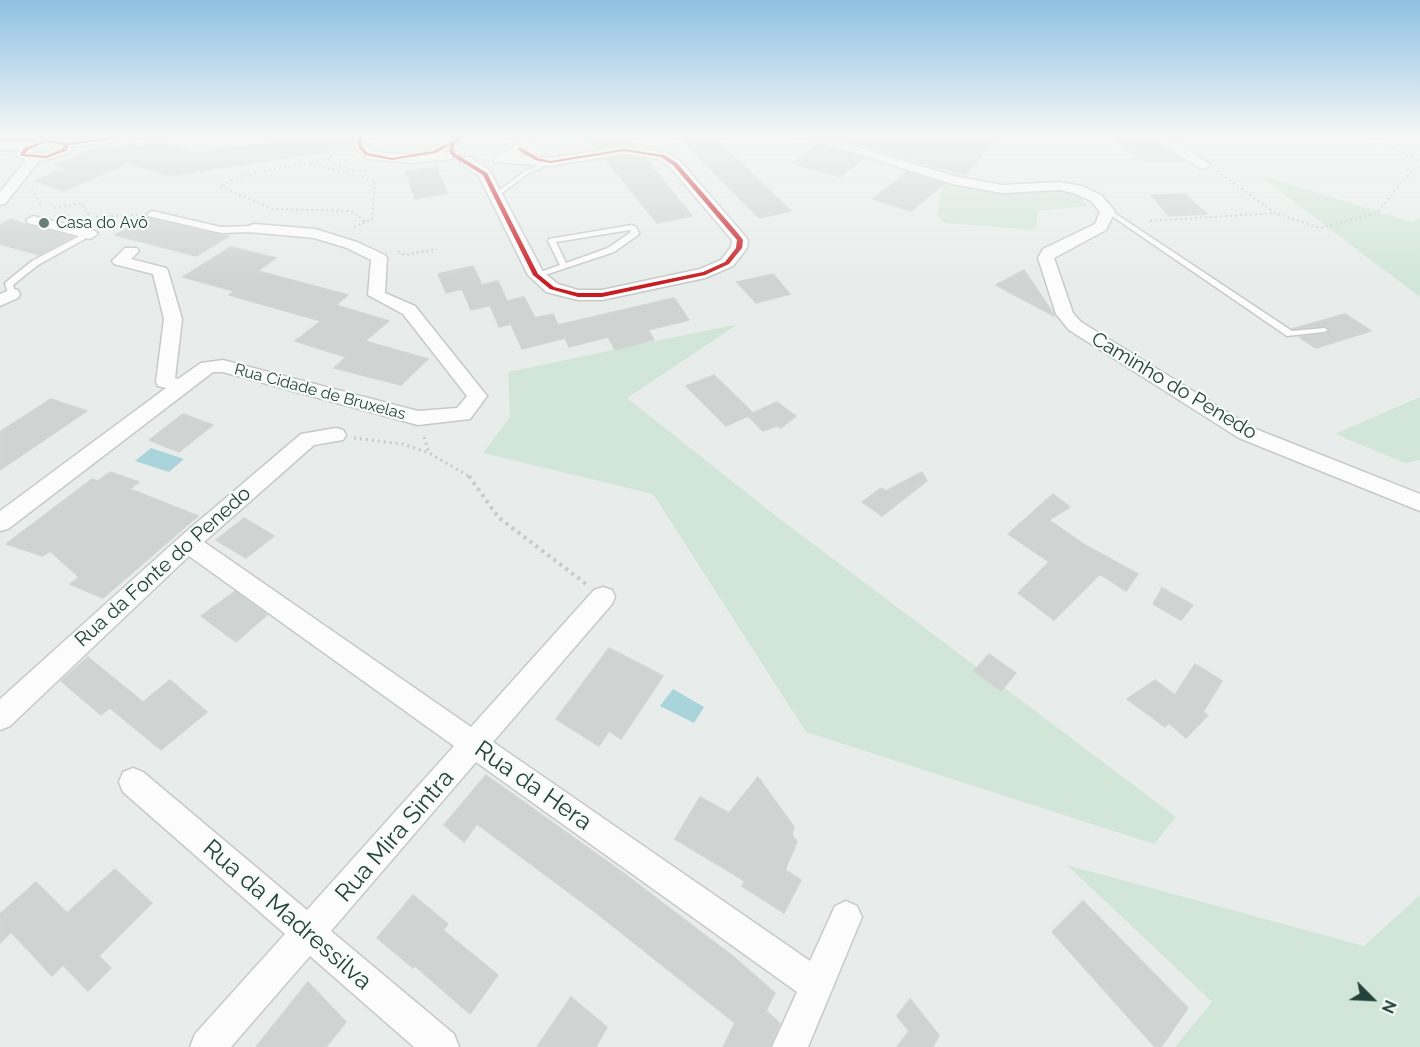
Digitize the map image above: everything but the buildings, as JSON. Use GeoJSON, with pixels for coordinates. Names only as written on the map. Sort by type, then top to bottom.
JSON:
{"type":"FeatureCollection","features":[{"type":"Feature","properties":{"kind":"street"},"geometry":{"type":"LineString","coordinates":[[0,201],[12,184]]}},
{"type":"Feature","properties":{"kind":"street"},"geometry":{"type":"LineString","coordinates":[[490,184],[536,275],[552,288],[565,292],[602,295],[705,273],[727,263],[735,256],[740,248],[740,240],[692,184]]}},
{"type":"Feature","properties":{"kind":"street"},"geometry":{"type":"LineString","coordinates":[[973,184],[1002,189],[1041,185],[1077,189],[1096,198],[1116,216]]}},
{"type":"Feature","properties":{"kind":"street","name":"Rua Cidade de Bruxelas"},"geometry":{"type":"LineString","coordinates":[[0,523],[208,367],[223,366],[418,418],[463,414],[477,396],[409,310],[376,295],[379,258],[352,245],[315,234],[254,229],[221,231],[152,214]]}},
{"type":"Feature","properties":{"kind":"street","name":"Caminho do Penedo"},"geometry":{"type":"LineString","coordinates":[[1116,216],[1101,227],[1049,252],[1046,258],[1065,314],[1074,326],[1246,433],[1420,503]]}},
{"type":"Feature","properties":{"kind":"street"},"geometry":{"type":"LineString","coordinates":[[33,220],[90,234]]}},
{"type":"Feature","properties":{"kind":"street"},"geometry":{"type":"LineString","coordinates":[[131,251],[120,261],[160,271],[173,319],[165,382],[181,386]]}},
{"type":"Feature","properties":{"kind":"street","name":"Rua da Fonte do Penedo"},"geometry":{"type":"LineString","coordinates":[[0,717],[188,543],[308,439],[336,435]]}},
{"type":"Feature","properties":{"kind":"street","name":"Rua da Hera"},"geometry":{"type":"LineString","coordinates":[[188,543],[817,986]]}},
{"type":"Feature","properties":{"kind":"street","name":"Rua Mira Sintra"},"geometry":{"type":"LineString","coordinates":[[208,1047],[603,597]]}},
{"type":"Feature","properties":{"kind":"street","name":"Rua da Madressilva"},"geometry":{"type":"LineString","coordinates":[[133,782],[441,1047]]}},
{"type":"Feature","properties":{"kind":"street"},"geometry":{"type":"LineString","coordinates":[[790,1047],[846,917]]}},
{"type":"Feature","properties":{"kind":"lane"},"geometry":{"type":"LineString","coordinates":[[496,195],[511,184]]}},
{"type":"Feature","properties":{"kind":"lane"},"geometry":{"type":"LineString","coordinates":[[1116,216],[1290,334],[1324,330]]}},
{"type":"Feature","properties":{"kind":"lane"},"geometry":{"type":"LineString","coordinates":[[536,275],[564,266],[611,250],[635,234],[632,227],[552,242],[564,266]]}},
{"type":"Feature","properties":{"kind":"lane"},"geometry":{"type":"LineString","coordinates":[[6,298],[9,284],[35,263],[90,234]]}},
{"type":"Feature","properties":{"kind":"path"},"geometry":{"type":"LineString","coordinates":[[224,184],[220,186],[273,209],[352,211],[365,222]]}},
{"type":"Feature","properties":{"kind":"path"},"geometry":{"type":"LineString","coordinates":[[352,245],[356,240],[342,235],[372,219],[375,184]]}},
{"type":"Feature","properties":{"kind":"path"},"geometry":{"type":"LineString","coordinates":[[1235,184],[1275,213],[1320,228],[1377,213],[1400,184]]}},
{"type":"Feature","properties":{"kind":"path"},"geometry":{"type":"LineString","coordinates":[[31,186],[44,209],[81,203]]}},
{"type":"Feature","properties":{"kind":"path"},"geometry":{"type":"LineString","coordinates":[[1116,216],[1275,213]]}},
{"type":"Feature","properties":{"kind":"path"},"geometry":{"type":"LineString","coordinates":[[90,217],[152,214]]}},
{"type":"Feature","properties":{"kind":"path"},"geometry":{"type":"LineString","coordinates":[[392,246],[404,255],[437,249]]}},
{"type":"Feature","properties":{"kind":"path"},"geometry":{"type":"LineString","coordinates":[[418,418],[429,453]]}},
{"type":"Feature","properties":{"kind":"path"},"geometry":{"type":"LineString","coordinates":[[336,435],[403,444],[429,453],[468,476],[498,517],[603,597]]}},
{"type":"Feature","properties":{"kind":"green space"},"geometry":{"type":"Polygon","coordinates":[[[943,184],[1012,193],[1051,188],[1065,190],[1080,197],[1089,206],[1038,211],[1036,230],[945,223],[937,215],[943,184]]]}},
{"type":"Feature","properties":{"kind":"green space"},"geometry":{"type":"Polygon","coordinates":[[[1270,184],[1289,184],[1412,222],[1420,218],[1420,297],[1270,184]]]}},
{"type":"Feature","properties":{"kind":"green space"},"geometry":{"type":"Polygon","coordinates":[[[738,324],[627,398],[776,516],[1176,817],[1154,844],[806,732],[653,494],[483,453],[510,417],[508,372],[738,324]]]}},
{"type":"Feature","properties":{"kind":"green space"},"geometry":{"type":"Polygon","coordinates":[[[1420,397],[1420,460],[1405,463],[1335,434],[1420,397]]]}},
{"type":"Feature","properties":{"kind":"green space"},"geometry":{"type":"Polygon","coordinates":[[[1067,865],[1364,946],[1420,895],[1420,1047],[1175,1047],[1212,1002],[1067,865]]]}},
{"type":"Feature","properties":{"kind":"water"},"geometry":{"type":"Polygon","coordinates":[[[151,448],[184,459],[169,472],[135,461],[151,448]]]}},
{"type":"Feature","properties":{"kind":"water"},"geometry":{"type":"Polygon","coordinates":[[[673,689],[704,707],[694,723],[660,706],[673,689]]]}},
{"type":"Feature","properties":{"kind":"transit line"},"geometry":{"type":"LineString","coordinates":[[490,184],[536,275],[552,288],[578,295],[602,295],[705,273],[727,263],[739,248],[740,240],[692,184]]}},
{"type":"Feature","properties":{"kind":"place","name":"Casa do Avô"},"geometry":{"type":"Point","coordinates":[44,223]}}]}
